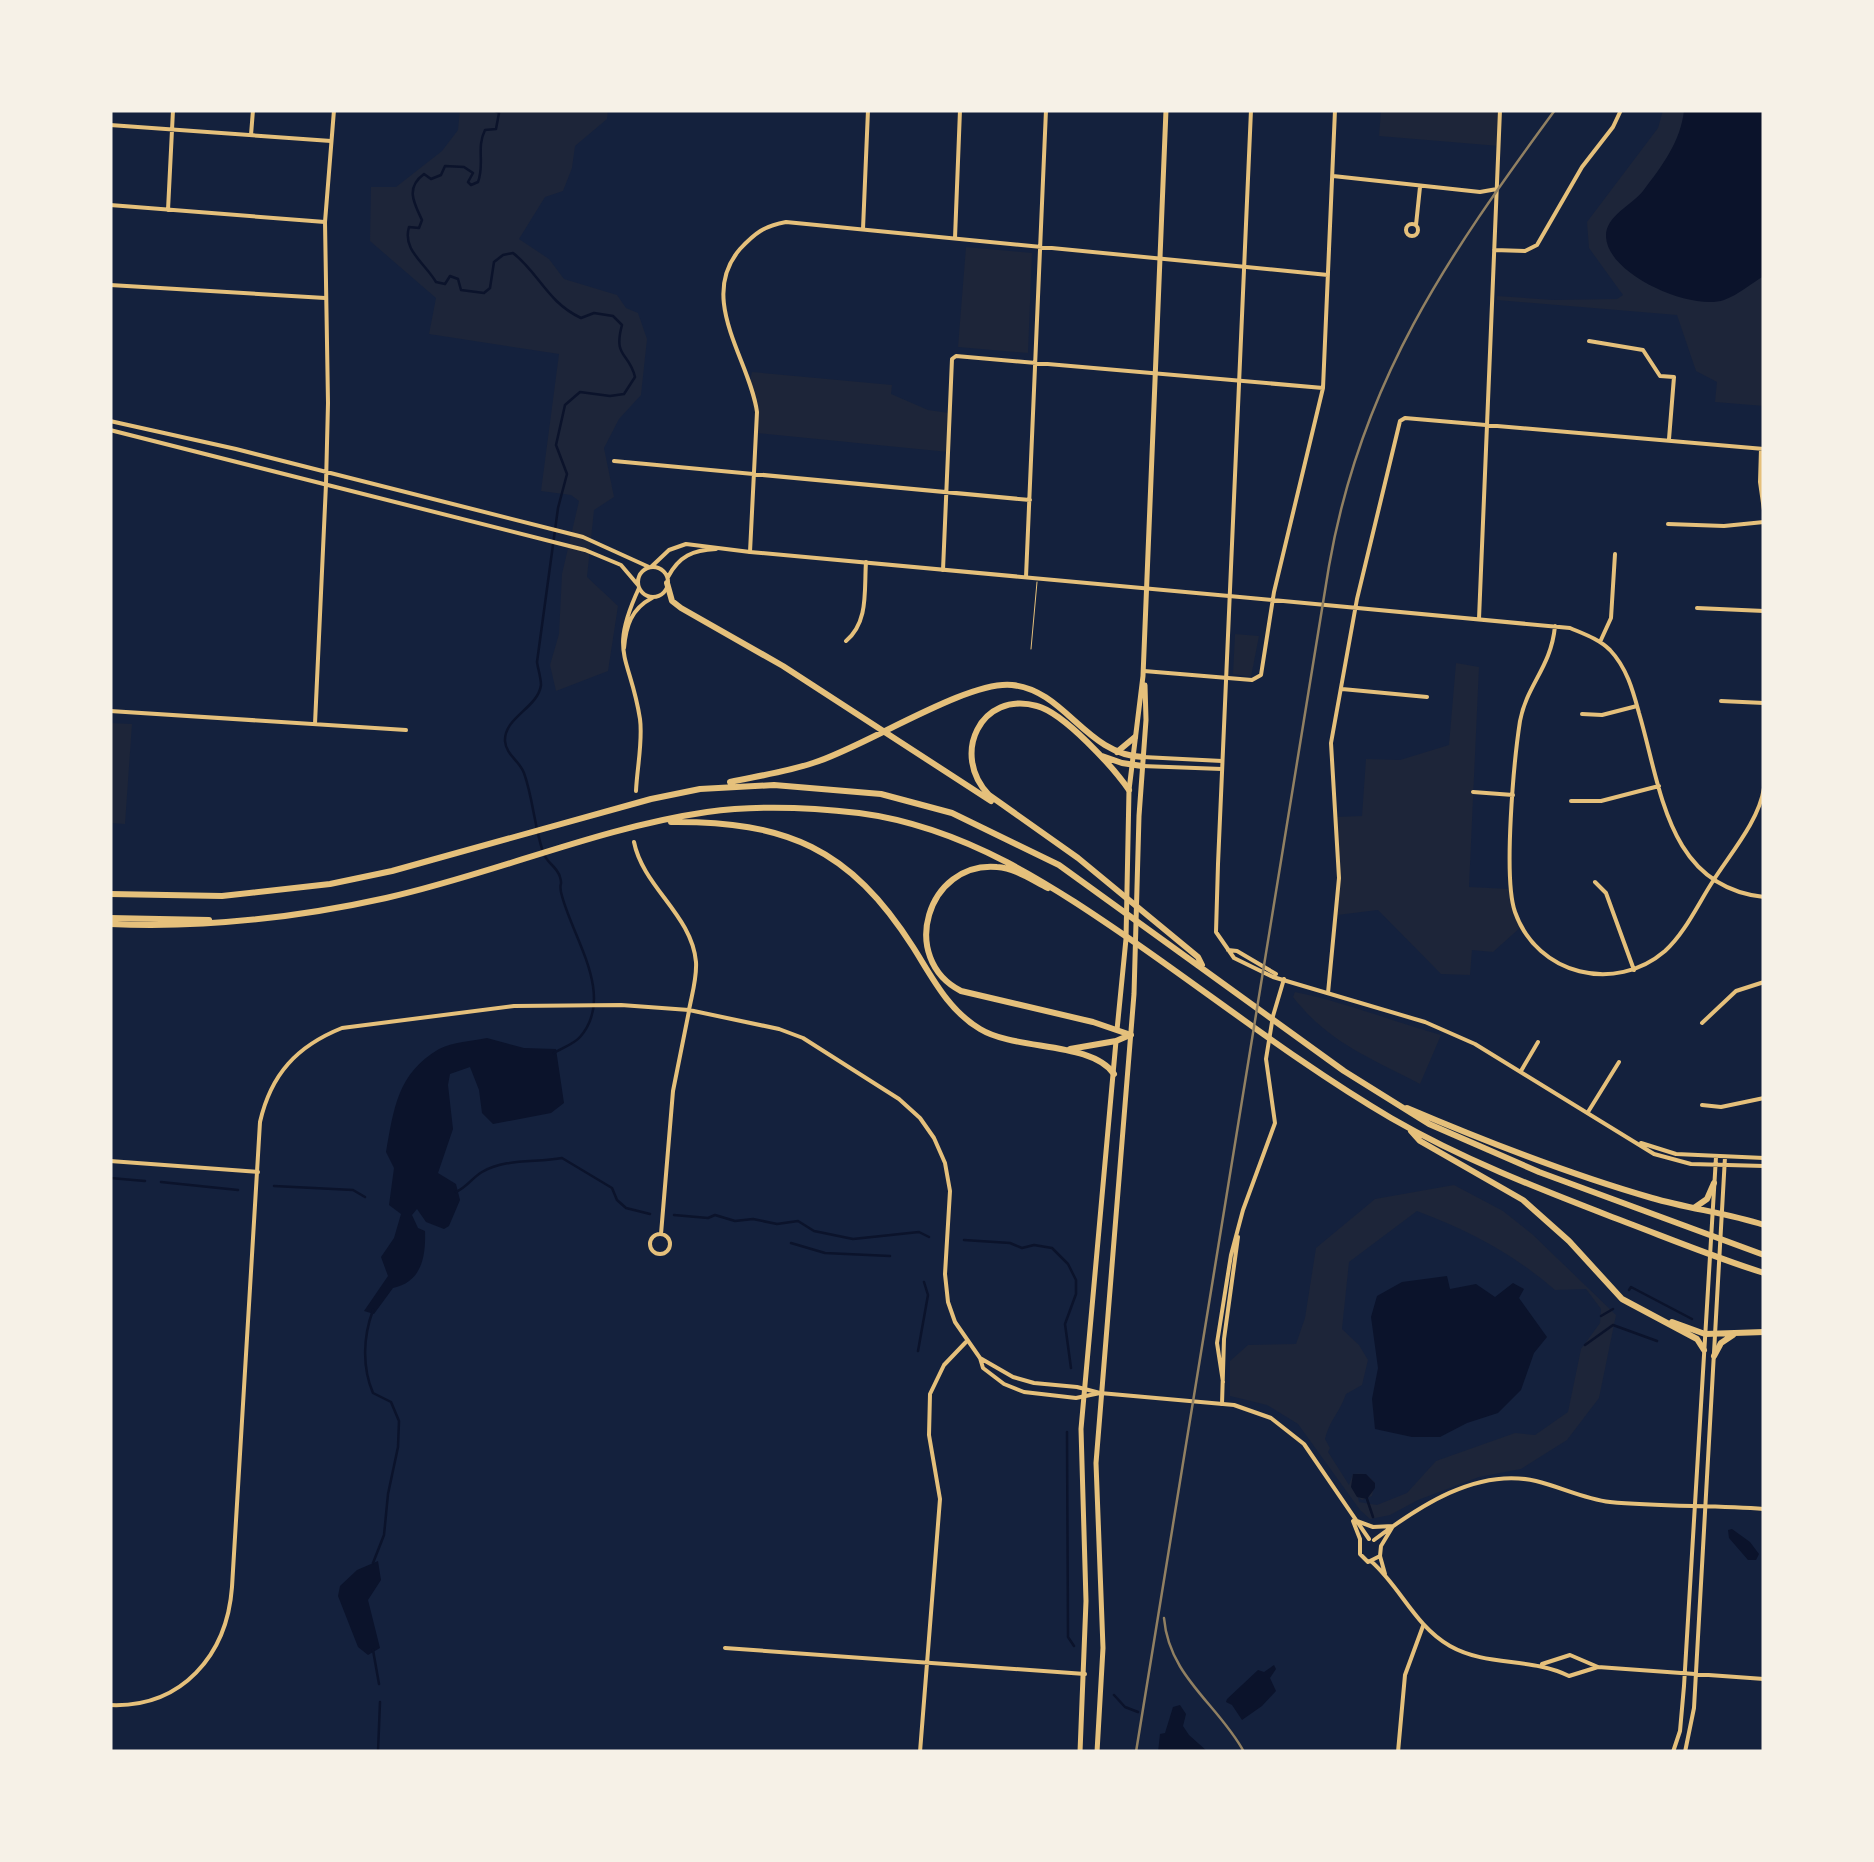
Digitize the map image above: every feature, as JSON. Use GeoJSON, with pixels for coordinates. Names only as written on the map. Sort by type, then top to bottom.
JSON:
{"type":"FeatureCollection","features":[{"type":"Feature","properties":{"kind":"highway"},"geometry":{"type":"LineString","coordinates":[[667,581],[672,600],[681,608],[783,666],[1010,811],[1116,888],[1198,957],[1205,970]]}},
{"type":"Feature","properties":{"kind":"highway"},"geometry":{"type":"LineString","coordinates":[[110,892],[222,896],[330,884],[392,871],[652,799],[814,763],[986,687],[1014,685],[1049,700],[1093,739],[1132,760]]}},
{"type":"Feature","properties":{"kind":"highway"},"geometry":{"type":"LineString","coordinates":[[1010,811],[981,787],[971,766],[974,737],[993,712],[1016,704],[1044,708],[1097,753],[1129,790]]}},
{"type":"Feature","properties":{"kind":"highway"},"geometry":{"type":"LineString","coordinates":[[1116,752],[1134,737]]}},
{"type":"Feature","properties":{"kind":"highway"},"geometry":{"type":"LineString","coordinates":[[1097,753],[1142,761]]}},
{"type":"Feature","properties":{"kind":"highway"},"geometry":{"type":"LineString","coordinates":[[700,789],[774,784],[826,787],[881,794],[952,813],[1025,846],[1116,905],[1388,1100],[1473,1145],[1764,1255]]}},
{"type":"Feature","properties":{"kind":"highway"},"geometry":{"type":"LineString","coordinates":[[110,921],[250,919],[388,898],[652,823],[706,812],[772,807],[875,816],[943,833],[1030,872],[1234,1010],[1292,1054],[1456,1154],[1764,1272]]}},
{"type":"Feature","properties":{"kind":"highway"},"geometry":{"type":"LineString","coordinates":[[652,823],[760,828],[826,854],[859,878],[884,904],[939,989],[962,1016],[1008,1042],[1065,1050],[1102,1062],[1114,1074]]}},
{"type":"Feature","properties":{"kind":"highway"},"geometry":{"type":"LineString","coordinates":[[1073,900],[1010,869],[994,866],[963,872],[949,882],[930,907],[926,924],[929,954],[939,973],[961,991],[1118,1028],[1132,1035]]}},
{"type":"Feature","properties":{"kind":"highway"},"geometry":{"type":"LineString","coordinates":[[1065,1050],[1132,1035]]}},
{"type":"Feature","properties":{"kind":"highway"},"geometry":{"type":"LineString","coordinates":[[1388,1100],[1509,1151],[1691,1208],[1722,1212],[1764,1225]]}},
{"type":"Feature","properties":{"kind":"highway"},"geometry":{"type":"LineString","coordinates":[[1406,1127],[1420,1141],[1523,1200],[1569,1241],[1618,1294],[1639,1310],[1697,1340],[1704,1350]]}},
{"type":"Feature","properties":{"kind":"highway"},"geometry":{"type":"LineString","coordinates":[[1691,1208],[1705,1202],[1714,1183]]}},
{"type":"Feature","properties":{"kind":"highway"},"geometry":{"type":"LineString","coordinates":[[1618,1294],[1649,1312],[1705,1334],[1764,1332]]}},
{"type":"Feature","properties":{"kind":"highway"},"geometry":{"type":"LineString","coordinates":[[1714,1356],[1722,1342],[1733,1335]]}},
{"type":"Feature","properties":{"kind":"main road"},"geometry":{"type":"LineString","coordinates":[[1080,1752],[1086,1601],[1081,1479],[1084,1389],[1126,939],[1129,790],[1143,674],[1166,110]]}},
{"type":"Feature","properties":{"kind":"main road"},"geometry":{"type":"LineString","coordinates":[[1097,1752],[1103,1648],[1096,1463],[1132,1035],[1146,720],[1143,674]]}},
{"type":"Feature","properties":{"kind":"street"},"geometry":{"type":"LineString","coordinates":[[168,210],[174,110]]}},
{"type":"Feature","properties":{"kind":"street"},"geometry":{"type":"LineString","coordinates":[[251,136],[253,110]]}},
{"type":"Feature","properties":{"kind":"street"},"geometry":{"type":"LineString","coordinates":[[314,724],[326,484],[325,222],[334,110]]}},
{"type":"Feature","properties":{"kind":"street"},"geometry":{"type":"LineString","coordinates":[[863,228],[868,110]]}},
{"type":"Feature","properties":{"kind":"street"},"geometry":{"type":"LineString","coordinates":[[954,238],[960,110]]}},
{"type":"Feature","properties":{"kind":"street"},"geometry":{"type":"LineString","coordinates":[[1026,576],[1046,110]]}},
{"type":"Feature","properties":{"kind":"street"},"geometry":{"type":"LineString","coordinates":[[1251,110],[1222,761],[1216,924],[1220,941],[1228,950],[1275,971],[1277,976],[1425,1022],[1475,1044],[1663,1158],[1715,1166],[1764,1166]]}},
{"type":"Feature","properties":{"kind":"street"},"geometry":{"type":"LineString","coordinates":[[1143,674],[1258,679],[1272,600],[1324,388],[1336,110]]}},
{"type":"Feature","properties":{"kind":"street"},"geometry":{"type":"LineString","coordinates":[[1479,619],[1500,110]]}},
{"type":"Feature","properties":{"kind":"street"},"geometry":{"type":"LineString","coordinates":[[1494,250],[1518,252],[1537,246],[1582,168],[1614,127],[1622,110]]}},
{"type":"Feature","properties":{"kind":"street"},"geometry":{"type":"LineString","coordinates":[[110,126],[330,142]]}},
{"type":"Feature","properties":{"kind":"street"},"geometry":{"type":"LineString","coordinates":[[1333,176],[1480,192],[1497,189]]}},
{"type":"Feature","properties":{"kind":"street"},"geometry":{"type":"LineString","coordinates":[[1416,225],[1420,187]]}},
{"type":"Feature","properties":{"kind":"street"},"geometry":{"type":"LineString","coordinates":[[110,206],[325,222]]}},
{"type":"Feature","properties":{"kind":"street"},"geometry":{"type":"LineString","coordinates":[[750,552],[754,396],[724,309],[725,274],[730,260],[757,230],[786,222],[863,228],[1328,275]]}},
{"type":"Feature","properties":{"kind":"street"},"geometry":{"type":"LineString","coordinates":[[110,285],[326,298]]}},
{"type":"Feature","properties":{"kind":"street"},"geometry":{"type":"LineString","coordinates":[[1588,341],[1639,348],[1647,353],[1660,376],[1674,377],[1669,439]]}},
{"type":"Feature","properties":{"kind":"street"},"geometry":{"type":"LineString","coordinates":[[943,570],[952,363],[956,356],[1324,388]]}},
{"type":"Feature","properties":{"kind":"street"},"geometry":{"type":"LineString","coordinates":[[1328,992],[1340,878],[1331,743],[1355,608],[1401,420],[1763,449],[1760,482],[1764,510]]}},
{"type":"Feature","properties":{"kind":"street"},"geometry":{"type":"LineString","coordinates":[[110,421],[566,533],[663,571],[667,581]]}},
{"type":"Feature","properties":{"kind":"street"},"geometry":{"type":"LineString","coordinates":[[110,430],[566,545],[621,565],[644,594],[656,596]]}},
{"type":"Feature","properties":{"kind":"street"},"geometry":{"type":"LineString","coordinates":[[614,461],[1030,500]]}},
{"type":"Feature","properties":{"kind":"street"},"geometry":{"type":"LineString","coordinates":[[1668,524],[1724,526],[1764,522]]}},
{"type":"Feature","properties":{"kind":"street"},"geometry":{"type":"LineString","coordinates":[[636,791],[640,724],[623,658],[623,627],[639,576],[669,550],[697,544],[1570,628],[1611,651],[1631,681],[1676,838],[1690,858],[1730,889],[1764,897]]}},
{"type":"Feature","properties":{"kind":"street"},"geometry":{"type":"LineString","coordinates":[[623,658],[631,617],[640,605],[664,592],[675,565],[687,554],[721,549]]}},
{"type":"Feature","properties":{"kind":"street"},"geometry":{"type":"LineString","coordinates":[[1600,642],[1611,618],[1615,554]]}},
{"type":"Feature","properties":{"kind":"street"},"geometry":{"type":"LineString","coordinates":[[846,641],[863,616],[866,562]]}},
{"type":"Feature","properties":{"kind":"street"},"geometry":{"type":"LineString","coordinates":[[1697,608],[1764,611]]}},
{"type":"Feature","properties":{"kind":"street"},"geometry":{"type":"LineString","coordinates":[[1555,626],[1549,658],[1522,712],[1510,889],[1515,912],[1530,941],[1558,964],[1584,973],[1618,974],[1634,970],[1668,948],[1756,812],[1764,788]]}},
{"type":"Feature","properties":{"kind":"street"},"geometry":{"type":"LineString","coordinates":[[1341,689],[1427,697]]}},
{"type":"Feature","properties":{"kind":"street"},"geometry":{"type":"LineString","coordinates":[[1720,701],[1764,703]]}},
{"type":"Feature","properties":{"kind":"street"},"geometry":{"type":"LineString","coordinates":[[1582,714],[1602,715],[1638,706]]}},
{"type":"Feature","properties":{"kind":"street"},"geometry":{"type":"LineString","coordinates":[[110,712],[406,730]]}},
{"type":"Feature","properties":{"kind":"street"},"geometry":{"type":"LineString","coordinates":[[1142,761],[1222,761]]}},
{"type":"Feature","properties":{"kind":"street"},"geometry":{"type":"LineString","coordinates":[[1142,761],[1222,769]]}},
{"type":"Feature","properties":{"kind":"street"},"geometry":{"type":"LineString","coordinates":[[1571,801],[1602,801],[1659,786]]}},
{"type":"Feature","properties":{"kind":"street"},"geometry":{"type":"LineString","coordinates":[[1473,792],[1514,795]]}},
{"type":"Feature","properties":{"kind":"street"},"geometry":{"type":"LineString","coordinates":[[634,842],[640,863],[693,944],[696,968],[673,1091],[660,1234],[650,1241],[657,1254],[665,1253],[670,1244],[660,1234]]}},
{"type":"Feature","properties":{"kind":"street"},"geometry":{"type":"LineString","coordinates":[[1595,882],[1606,893],[1634,970]]}},
{"type":"Feature","properties":{"kind":"street"},"geometry":{"type":"LineString","coordinates":[[1222,1404],[1218,1338],[1238,1232],[1275,1123],[1266,1058],[1272,1016],[1284,978]]}},
{"type":"Feature","properties":{"kind":"street"},"geometry":{"type":"LineString","coordinates":[[1702,1023],[1736,992],[1764,982]]}},
{"type":"Feature","properties":{"kind":"street"},"geometry":{"type":"LineString","coordinates":[[110,1705],[153,1700],[184,1686],[210,1659],[228,1620],[260,1122],[273,1082],[290,1058],[322,1036],[378,1021],[514,1006],[604,1005],[689,1010],[803,1038],[899,1099],[920,1118],[938,1146],[947,1170],[951,1202],[945,1283],[950,1312],[980,1358],[1025,1381],[1100,1393],[1222,1404],[1261,1413],[1290,1430],[1310,1452],[1353,1520],[1380,1546]]}},
{"type":"Feature","properties":{"kind":"street"},"geometry":{"type":"LineString","coordinates":[[1520,1071],[1538,1042]]}},
{"type":"Feature","properties":{"kind":"street"},"geometry":{"type":"LineString","coordinates":[[1588,1112],[1620,1062]]}},
{"type":"Feature","properties":{"kind":"street"},"geometry":{"type":"LineString","coordinates":[[1702,1106],[1721,1108],[1764,1098]]}},
{"type":"Feature","properties":{"kind":"street"},"geometry":{"type":"LineString","coordinates":[[1636,1142],[1667,1152],[1764,1158]]}},
{"type":"Feature","properties":{"kind":"street"},"geometry":{"type":"LineString","coordinates":[[1673,1752],[1680,1731],[1685,1674],[1716,1156]]}},
{"type":"Feature","properties":{"kind":"street"},"geometry":{"type":"LineString","coordinates":[[1685,1752],[1692,1728],[1696,1674],[1725,1157]]}},
{"type":"Feature","properties":{"kind":"street"},"geometry":{"type":"LineString","coordinates":[[110,1161],[258,1172]]}},
{"type":"Feature","properties":{"kind":"street"},"geometry":{"type":"LineString","coordinates":[[920,1752],[940,1499],[930,1435],[930,1394],[944,1365],[966,1342]]}},
{"type":"Feature","properties":{"kind":"street"},"geometry":{"type":"LineString","coordinates":[[980,1358],[983,1368],[1013,1388],[1084,1397],[1100,1393]]}},
{"type":"Feature","properties":{"kind":"street"},"geometry":{"type":"LineString","coordinates":[[1361,1544],[1431,1501],[1504,1478],[1536,1481],[1600,1501],[1764,1509]]}},
{"type":"Feature","properties":{"kind":"street"},"geometry":{"type":"LineString","coordinates":[[1353,1520],[1373,1527],[1393,1526]]}},
{"type":"Feature","properties":{"kind":"street"},"geometry":{"type":"LineString","coordinates":[[1353,1520],[1361,1557],[1386,1574],[1423,1626],[1468,1654],[1542,1664],[1572,1676],[1598,1667]]}},
{"type":"Feature","properties":{"kind":"street"},"geometry":{"type":"LineString","coordinates":[[1386,1574],[1380,1546],[1393,1526]]}},
{"type":"Feature","properties":{"kind":"street"},"geometry":{"type":"LineString","coordinates":[[1372,1562],[1380,1556]]}},
{"type":"Feature","properties":{"kind":"street"},"geometry":{"type":"LineString","coordinates":[[1398,1752],[1404,1676],[1423,1626]]}},
{"type":"Feature","properties":{"kind":"street"},"geometry":{"type":"LineString","coordinates":[[725,1648],[1085,1674]]}},
{"type":"Feature","properties":{"kind":"street"},"geometry":{"type":"LineString","coordinates":[[1542,1664],[1570,1655],[1598,1667],[1764,1679]]}},
{"type":"Feature","properties":{"kind":"lane"},"geometry":{"type":"LineString","coordinates":[[1031,648],[1038,578]]}},
{"type":"Feature","properties":{"kind":"shaded area"},"geometry":{"type":"Polygon","coordinates":[[[460,110],[608,110],[607,119],[575,146],[563,191],[545,197],[519,239],[549,259],[564,279],[617,295],[626,308],[638,313],[647,339],[641,395],[619,419],[604,448],[614,497],[594,510],[587,577],[618,606],[608,671],[556,691],[550,665],[559,634],[562,574],[579,501],[571,495],[541,491],[559,354],[429,334],[436,298],[370,241],[371,187],[396,187],[442,151],[458,130],[460,110]]]}},
{"type":"Feature","properties":{"kind":"shaded area"},"geometry":{"type":"Polygon","coordinates":[[[1381,110],[1500,110],[1499,146],[1379,136],[1381,110]]]}},
{"type":"Feature","properties":{"kind":"shaded area"},"geometry":{"type":"Polygon","coordinates":[[[1663,110],[1764,110],[1764,406],[1715,402],[1717,382],[1696,371],[1677,315],[1497,300],[1497,296],[1553,300],[1617,299],[1623,295],[1589,248],[1587,222],[1658,128],[1663,110]]]}},
{"type":"Feature","properties":{"kind":"shaded area"},"geometry":{"type":"Polygon","coordinates":[[[1684,110],[1764,110],[1764,276],[1724,300],[1692,300],[1653,287],[1621,264],[1610,251],[1606,237],[1614,217],[1643,191],[1664,163],[1675,143],[1684,110]]]}},
{"type":"Feature","properties":{"kind":"shaded area"},"geometry":{"type":"Polygon","coordinates":[[[966,247],[1032,253],[1028,353],[958,347],[966,247]]]}},
{"type":"Feature","properties":{"kind":"shaded area"},"geometry":{"type":"Polygon","coordinates":[[[752,372],[892,385],[891,394],[928,410],[949,413],[948,452],[756,433],[752,372]]]}},
{"type":"Feature","properties":{"kind":"shaded area"},"geometry":{"type":"Polygon","coordinates":[[[1235,634],[1259,636],[1251,677],[1233,674],[1235,634]]]}},
{"type":"Feature","properties":{"kind":"shaded area"},"geometry":{"type":"Polygon","coordinates":[[[1456,663],[1479,667],[1469,887],[1510,889],[1522,926],[1493,952],[1472,950],[1470,975],[1441,974],[1378,910],[1337,915],[1336,817],[1362,816],[1366,759],[1400,760],[1449,745],[1456,663]]]}},
{"type":"Feature","properties":{"kind":"shaded area"},"geometry":{"type":"Polygon","coordinates":[[[110,723],[132,724],[125,824],[110,823],[110,723]]]}},
{"type":"Feature","properties":{"kind":"shaded area"},"geometry":{"type":"Polygon","coordinates":[[[1295,992],[1441,1035],[1420,1084],[1336,1038],[1307,1013],[1293,997],[1295,992]]]}},
{"type":"Feature","properties":{"kind":"shaded area"},"geometry":{"type":"Polygon","coordinates":[[[487,1038],[524,1048],[556,1049],[564,1103],[551,1113],[493,1124],[482,1113],[470,1067],[450,1074],[453,1129],[438,1173],[456,1184],[460,1200],[444,1229],[426,1222],[417,1209],[412,1215],[418,1228],[425,1231],[420,1267],[410,1280],[393,1288],[374,1314],[364,1311],[388,1276],[381,1257],[394,1238],[401,1214],[389,1205],[394,1168],[386,1152],[400,1093],[414,1069],[439,1049],[487,1038]]]}},
{"type":"Feature","properties":{"kind":"shaded area"},"geometry":{"type":"Polygon","coordinates":[[[1454,1185],[1503,1211],[1532,1234],[1616,1315],[1599,1398],[1567,1440],[1521,1469],[1479,1477],[1390,1515],[1370,1519],[1298,1424],[1267,1405],[1230,1396],[1230,1361],[1248,1345],[1296,1344],[1305,1318],[1316,1248],[1375,1199],[1454,1185]],[[1417,1211],[1349,1262],[1342,1329],[1368,1360],[1362,1385],[1346,1394],[1325,1439],[1328,1452],[1349,1485],[1357,1473],[1375,1483],[1372,1496],[1362,1500],[1358,1497],[1359,1502],[1377,1505],[1407,1493],[1436,1461],[1515,1433],[1535,1435],[1568,1412],[1581,1349],[1600,1323],[1601,1309],[1586,1289],[1555,1290],[1473,1235],[1417,1211]]]}},
{"type":"Feature","properties":{"kind":"shaded area"},"geometry":{"type":"Polygon","coordinates":[[[1447,1276],[1450,1289],[1476,1284],[1495,1297],[1513,1283],[1524,1289],[1519,1298],[1547,1337],[1534,1353],[1521,1390],[1498,1413],[1440,1437],[1412,1437],[1375,1429],[1372,1399],[1378,1368],[1371,1317],[1377,1296],[1402,1282],[1447,1276]]]}},
{"type":"Feature","properties":{"kind":"shaded area"},"geometry":{"type":"Polygon","coordinates":[[[1353,1474],[1366,1474],[1375,1483],[1367,1499],[1357,1497],[1351,1487],[1353,1474]]]}},
{"type":"Feature","properties":{"kind":"shaded area"},"geometry":{"type":"Polygon","coordinates":[[[1728,1530],[1750,1542],[1759,1554],[1756,1560],[1748,1560],[1729,1538],[1728,1530]]]}},
{"type":"Feature","properties":{"kind":"shaded area"},"geometry":{"type":"Polygon","coordinates":[[[378,1561],[381,1580],[368,1600],[380,1648],[368,1655],[358,1647],[338,1596],[340,1586],[357,1570],[378,1561]]]}},
{"type":"Feature","properties":{"kind":"shaded area"},"geometry":{"type":"Polygon","coordinates":[[[1274,1665],[1276,1669],[1270,1678],[1276,1691],[1242,1720],[1227,1699],[1258,1670],[1264,1672],[1274,1665]]]}},
{"type":"Feature","properties":{"kind":"shaded area"},"geometry":{"type":"Polygon","coordinates":[[[1180,1705],[1186,1714],[1183,1726],[1208,1752],[1158,1752],[1160,1734],[1165,1733],[1173,1707],[1180,1705]]]}},
{"type":"Feature","properties":{"kind":"waterway"},"geometry":{"type":"LineString","coordinates":[[493,110],[499,113],[496,129],[485,130],[482,137],[478,182],[468,182],[473,173],[464,167],[445,166],[441,175],[431,179],[424,174],[418,179],[413,196],[422,220],[419,228],[409,227],[412,250],[436,282],[445,284],[450,276],[458,279],[461,290],[484,293],[490,288],[494,262],[513,253],[569,311],[581,318],[594,313],[613,316],[622,325],[619,344],[635,377],[624,394],[580,392],[565,405],[556,445],[567,474],[558,508],[537,662],[541,685],[534,700],[510,725],[505,741],[524,773],[543,852],[560,877],[566,909],[593,984],[590,1020],[577,1039],[554,1053]]}},
{"type":"Feature","properties":{"kind":"waterway"},"geometry":{"type":"LineString","coordinates":[[456,1192],[491,1168],[562,1158],[612,1188],[626,1208],[650,1214]]}},
{"type":"Feature","properties":{"kind":"waterway"},"geometry":{"type":"LineString","coordinates":[[110,1178],[145,1181]]}},
{"type":"Feature","properties":{"kind":"waterway"},"geometry":{"type":"LineString","coordinates":[[161,1182],[238,1190]]}},
{"type":"Feature","properties":{"kind":"waterway"},"geometry":{"type":"LineString","coordinates":[[274,1186],[353,1190],[365,1197]]}},
{"type":"Feature","properties":{"kind":"waterway"},"geometry":{"type":"LineString","coordinates":[[674,1215],[715,1215],[735,1221],[753,1219],[777,1224],[798,1221],[814,1231],[853,1239],[919,1232],[929,1237]]}},
{"type":"Feature","properties":{"kind":"waterway"},"geometry":{"type":"LineString","coordinates":[[964,1240],[1052,1248],[1068,1264],[1076,1280],[1076,1294],[1065,1324],[1071,1368]]}},
{"type":"Feature","properties":{"kind":"waterway"},"geometry":{"type":"LineString","coordinates":[[791,1243],[825,1253],[890,1256]]}},
{"type":"Feature","properties":{"kind":"waterway"},"geometry":{"type":"LineString","coordinates":[[918,1351],[928,1295],[924,1282]]}},
{"type":"Feature","properties":{"kind":"waterway"},"geometry":{"type":"LineString","coordinates":[[1629,1290],[1631,1287],[1692,1319]]}},
{"type":"Feature","properties":{"kind":"waterway"},"geometry":{"type":"LineString","coordinates":[[1601,1316],[1613,1309]]}},
{"type":"Feature","properties":{"kind":"waterway"},"geometry":{"type":"LineString","coordinates":[[373,1310],[366,1341],[367,1373],[373,1393],[391,1402],[399,1421],[384,1535],[373,1563]]}},
{"type":"Feature","properties":{"kind":"waterway"},"geometry":{"type":"LineString","coordinates":[[1585,1345],[1613,1325],[1657,1341]]}},
{"type":"Feature","properties":{"kind":"waterway"},"geometry":{"type":"LineString","coordinates":[[1067,1432],[1068,1637],[1074,1646]]}},
{"type":"Feature","properties":{"kind":"waterway"},"geometry":{"type":"LineString","coordinates":[[1367,1499],[1373,1517]]}},
{"type":"Feature","properties":{"kind":"waterway"},"geometry":{"type":"LineString","coordinates":[[373,1650],[379,1684]]}},
{"type":"Feature","properties":{"kind":"waterway"},"geometry":{"type":"LineString","coordinates":[[1114,1695],[1125,1707],[1138,1712]]}},
{"type":"Feature","properties":{"kind":"waterway"},"geometry":{"type":"LineString","coordinates":[[378,1752],[380,1702]]}},
{"type":"Feature","properties":{"kind":"railway"},"geometry":{"type":"LineString","coordinates":[[1136,1752],[1329,566],[1343,500],[1386,380],[1414,324],[1444,270],[1555,110]]}},
{"type":"Feature","properties":{"kind":"railway"},"geometry":{"type":"LineString","coordinates":[[1164,1618],[1168,1639],[1185,1674],[1244,1752]]}}]}
